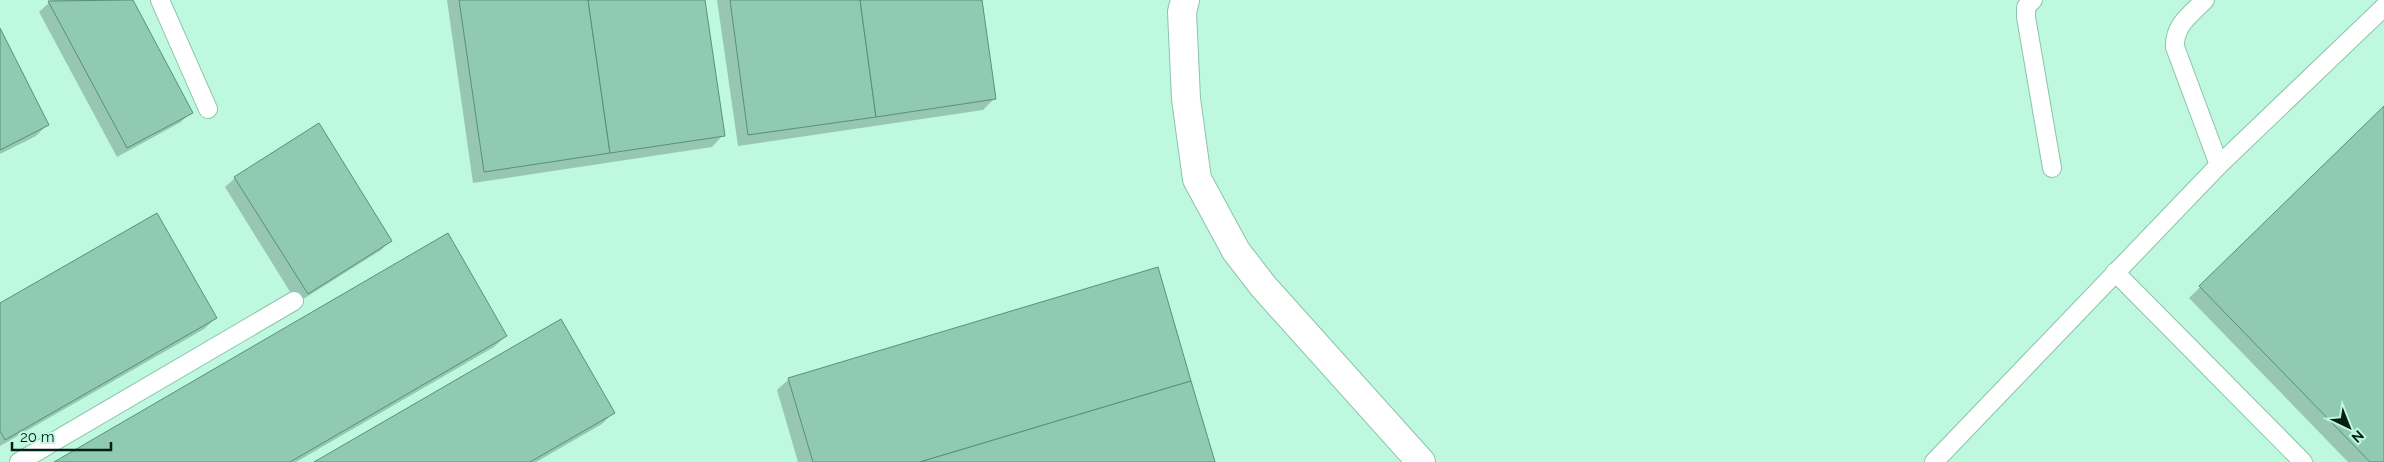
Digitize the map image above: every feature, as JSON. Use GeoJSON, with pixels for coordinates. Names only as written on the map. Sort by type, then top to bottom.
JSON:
{"type":"FeatureCollection","features":[{"type":"Feature","properties":{"kind":"street"},"geometry":{"type":"LineString","coordinates":[[1185,0],[1182,12],[1186,99],[1197,179],[1236,251],[1263,286],[1421,462]]}},
{"type":"Feature","properties":{"kind":"lane"},"geometry":{"type":"LineString","coordinates":[[160,0],[208,109]]}},
{"type":"Feature","properties":{"kind":"lane"},"geometry":{"type":"LineString","coordinates":[[2033,0],[2026,7],[2026,17],[2052,168]]}},
{"type":"Feature","properties":{"kind":"lane"},"geometry":{"type":"LineString","coordinates":[[2205,0],[2178,26],[2175,36],[2175,47],[2219,165]]}},
{"type":"Feature","properties":{"kind":"lane"},"geometry":{"type":"LineString","coordinates":[[1934,462],[2219,165],[2384,7]]}},
{"type":"Feature","properties":{"kind":"lane"},"geometry":{"type":"LineString","coordinates":[[2115,272],[2303,462]]}},
{"type":"Feature","properties":{"kind":"lane"},"geometry":{"type":"LineString","coordinates":[[19,462],[294,301]]}},
{"type":"Feature","properties":{"kind":"building"},"geometry":{"type":"Polygon","coordinates":[[[133,0],[193,113],[127,148],[48,1],[133,0]]]}},
{"type":"Feature","properties":{"kind":"building"},"geometry":{"type":"Polygon","coordinates":[[[459,0],[588,0],[610,153],[484,172],[459,0]]]}},
{"type":"Feature","properties":{"kind":"building"},"geometry":{"type":"Polygon","coordinates":[[[588,0],[705,0],[725,136],[610,153],[588,0]]]}},
{"type":"Feature","properties":{"kind":"building"},"geometry":{"type":"Polygon","coordinates":[[[730,0],[860,0],[876,117],[748,135],[730,0]]]}},
{"type":"Feature","properties":{"kind":"building"},"geometry":{"type":"Polygon","coordinates":[[[860,0],[982,0],[996,99],[876,117],[860,0]]]}},
{"type":"Feature","properties":{"kind":"building"},"geometry":{"type":"Polygon","coordinates":[[[0,28],[49,125],[0,150],[0,28]]]}},
{"type":"Feature","properties":{"kind":"building"},"geometry":{"type":"Polygon","coordinates":[[[2384,106],[2384,462],[2370,462],[2199,286],[2384,106]]]}},
{"type":"Feature","properties":{"kind":"building"},"geometry":{"type":"Polygon","coordinates":[[[319,123],[392,241],[308,294],[234,177],[319,123]]]}},
{"type":"Feature","properties":{"kind":"building"},"geometry":{"type":"Polygon","coordinates":[[[157,213],[217,318],[5,440],[0,431],[0,303],[157,213]]]}},
{"type":"Feature","properties":{"kind":"building"},"geometry":{"type":"Polygon","coordinates":[[[448,233],[507,336],[290,462],[54,462],[448,233]]]}},
{"type":"Feature","properties":{"kind":"building"},"geometry":{"type":"Polygon","coordinates":[[[1158,267],[1191,381],[920,462],[813,462],[788,378],[1158,267]]]}},
{"type":"Feature","properties":{"kind":"building"},"geometry":{"type":"Polygon","coordinates":[[[561,319],[615,413],[530,462],[314,462],[561,319]]]}},
{"type":"Feature","properties":{"kind":"building"},"geometry":{"type":"Polygon","coordinates":[[[1191,381],[1215,462],[920,462],[1191,381]]]}}]}
